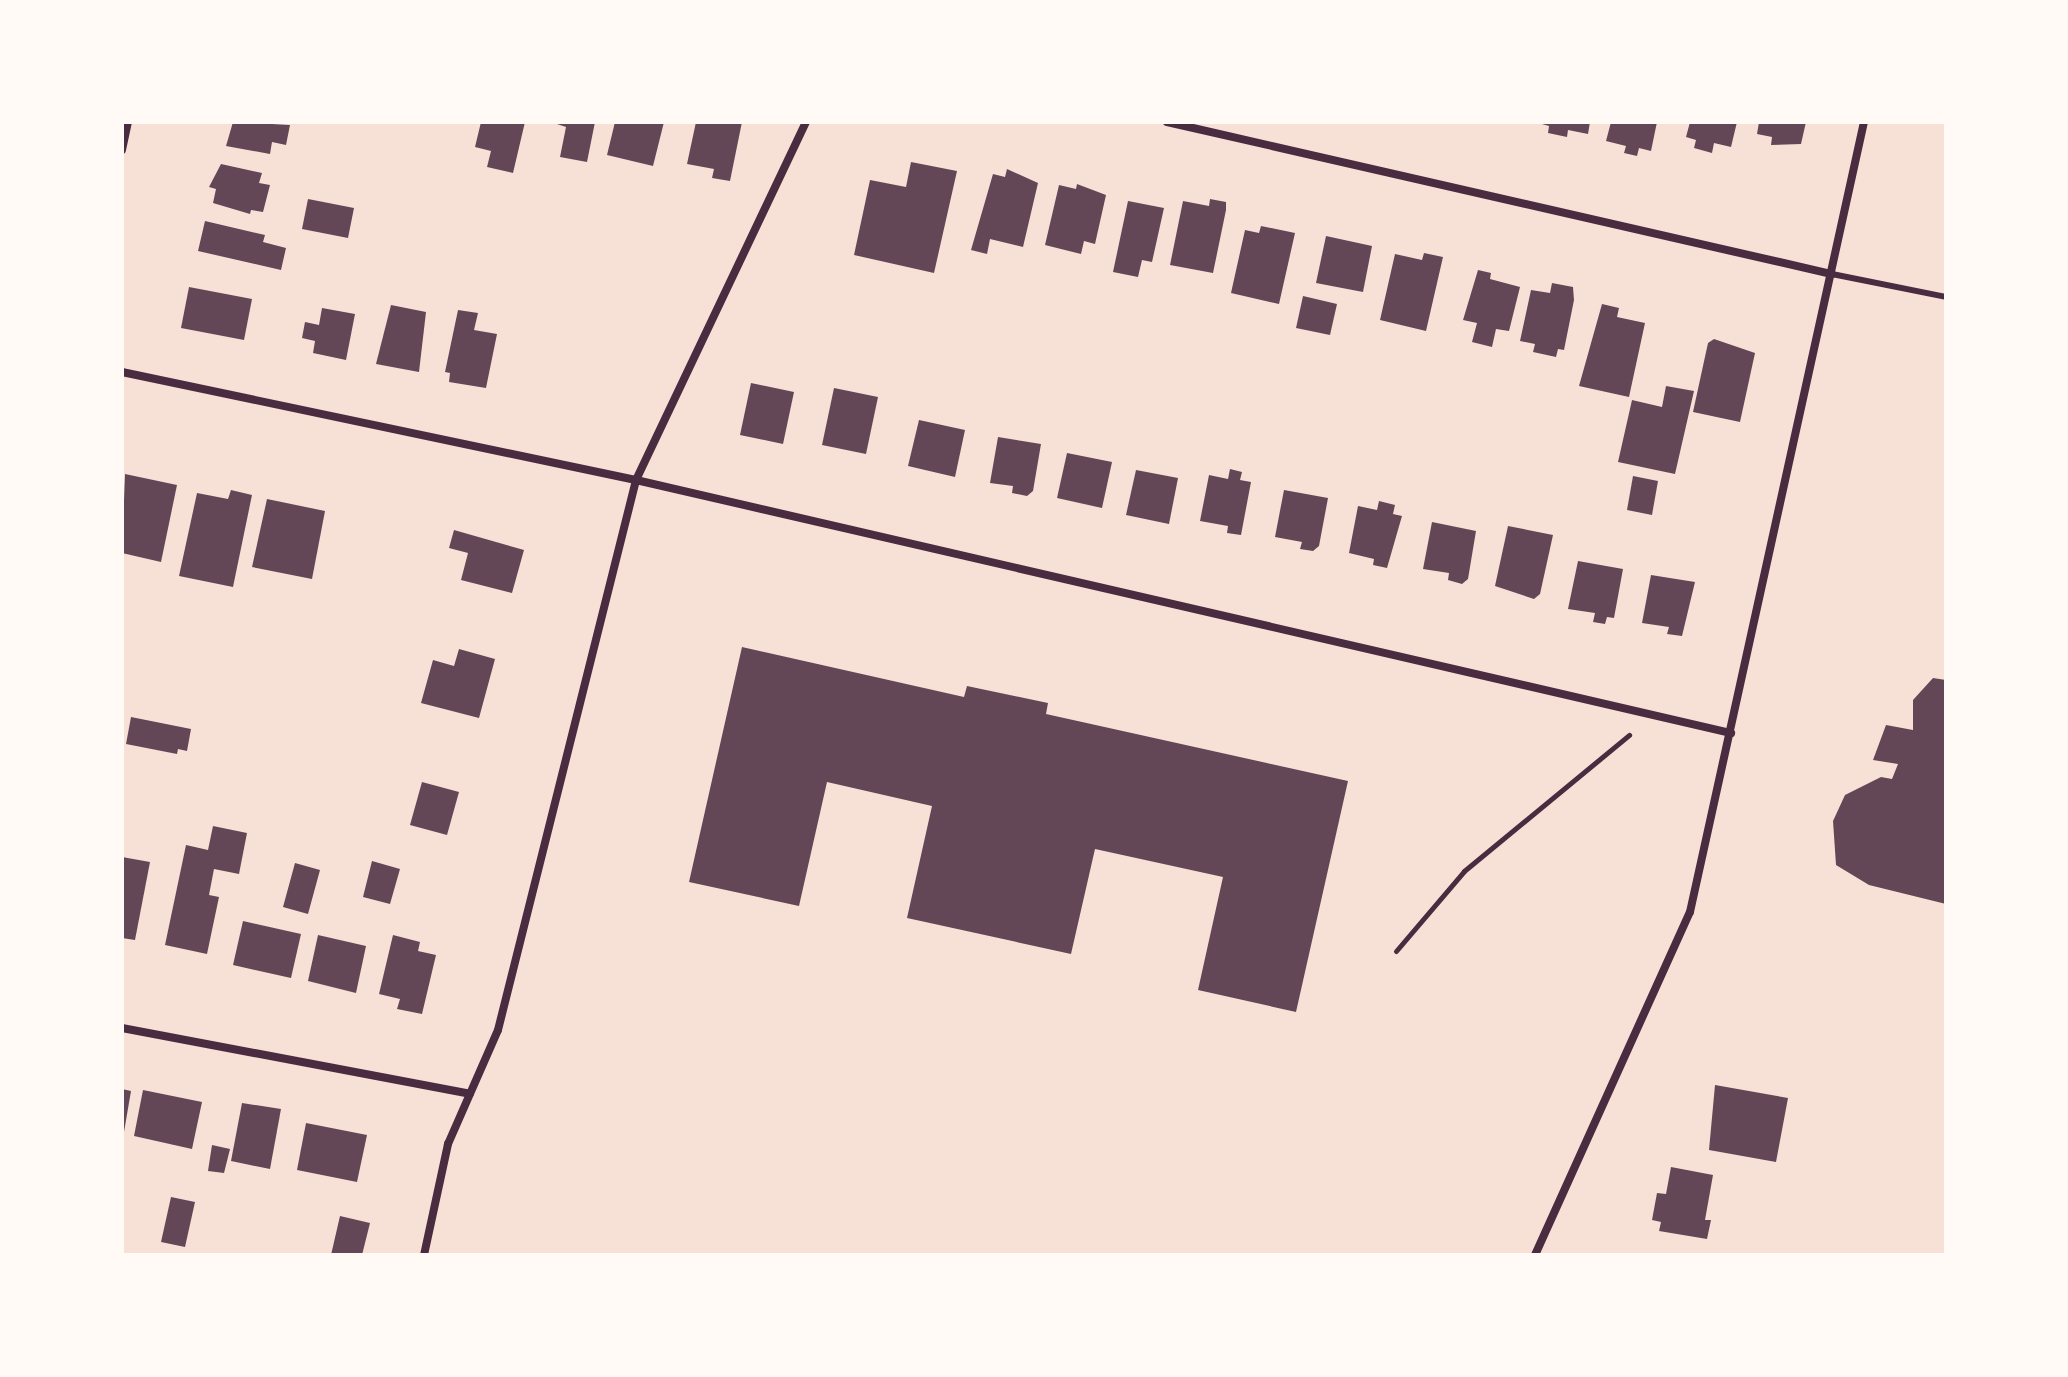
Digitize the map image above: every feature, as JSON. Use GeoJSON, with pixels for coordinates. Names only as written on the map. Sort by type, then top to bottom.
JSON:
{"type":"FeatureCollection","features":[{"type":"Feature","properties":{"kind":"street"},"geometry":{"type":"LineString","coordinates":[[122,150],[128,122]]}},
{"type":"Feature","properties":{"kind":"street"},"geometry":{"type":"LineString","coordinates":[[424,1255],[448,1144],[498,1030],[636,480],[806,122]]}},
{"type":"Feature","properties":{"kind":"street"},"geometry":{"type":"LineString","coordinates":[[1167,122],[1832,274]]}},
{"type":"Feature","properties":{"kind":"street"},"geometry":{"type":"LineString","coordinates":[[1535,1255],[1690,912],[1864,122]]}},
{"type":"Feature","properties":{"kind":"street"},"geometry":{"type":"LineString","coordinates":[[122,372],[636,480],[1731,733]]}},
{"type":"Feature","properties":{"kind":"street"},"geometry":{"type":"LineString","coordinates":[[122,1028],[470,1094]]}},
{"type":"Feature","properties":{"kind":"lane"},"geometry":{"type":"LineString","coordinates":[[1832,274],[1946,297]]}},
{"type":"Feature","properties":{"kind":"path"},"geometry":{"type":"LineString","coordinates":[[1396,951],[1464,871],[1653,715]]}},
{"type":"Feature","properties":{"kind":"building"},"geometry":{"type":"Polygon","coordinates":[[[233,122],[290,125],[286,145],[272,142],[270,154],[226,146],[233,122]]]}},
{"type":"Feature","properties":{"kind":"building"},"geometry":{"type":"Polygon","coordinates":[[[481,122],[525,122],[513,173],[487,167],[491,151],[475,147],[481,122]]]}},
{"type":"Feature","properties":{"kind":"building"},"geometry":{"type":"Polygon","coordinates":[[[551,122],[595,122],[587,162],[560,157],[566,127],[551,122]]]}},
{"type":"Feature","properties":{"kind":"building"},"geometry":{"type":"Polygon","coordinates":[[[615,122],[664,122],[653,166],[607,155],[615,122]]]}},
{"type":"Feature","properties":{"kind":"building"},"geometry":{"type":"Polygon","coordinates":[[[696,122],[742,122],[730,181],[712,178],[714,169],[687,164],[696,122]]]}},
{"type":"Feature","properties":{"kind":"building"},"geometry":{"type":"Polygon","coordinates":[[[1535,122],[1590,122],[1588,134],[1568,130],[1567,137],[1548,133],[1549,126],[1535,122]]]}},
{"type":"Feature","properties":{"kind":"building"},"geometry":{"type":"Polygon","coordinates":[[[1611,122],[1657,122],[1651,151],[1639,148],[1637,156],[1624,153],[1626,146],[1606,141],[1611,122]]]}},
{"type":"Feature","properties":{"kind":"building"},"geometry":{"type":"Polygon","coordinates":[[[1690,122],[1737,122],[1731,147],[1714,143],[1712,153],[1694,148],[1696,140],[1686,137],[1690,122]]]}},
{"type":"Feature","properties":{"kind":"building"},"geometry":{"type":"Polygon","coordinates":[[[1759,122],[1806,122],[1801,144],[1771,145],[1772,137],[1757,134],[1759,122]]]}},
{"type":"Feature","properties":{"kind":"building"},"geometry":{"type":"Polygon","coordinates":[[[911,162],[957,171],[934,273],[854,255],[870,180],[906,187],[911,162]]]}},
{"type":"Feature","properties":{"kind":"building"},"geometry":{"type":"Polygon","coordinates":[[[221,164],[262,173],[259,183],[270,185],[263,212],[251,210],[250,214],[213,203],[216,189],[209,187],[221,164]]]}},
{"type":"Feature","properties":{"kind":"building"},"geometry":{"type":"Polygon","coordinates":[[[1007,169],[1038,183],[1023,247],[990,239],[987,254],[971,250],[993,174],[1005,177],[1007,169]]]}},
{"type":"Feature","properties":{"kind":"building"},"geometry":{"type":"Polygon","coordinates":[[[1077,184],[1106,195],[1095,244],[1084,241],[1081,254],[1045,245],[1059,185],[1076,189],[1077,184]]]}},
{"type":"Feature","properties":{"kind":"building"},"geometry":{"type":"Polygon","coordinates":[[[308,199],[354,208],[348,238],[302,229],[308,199]]]}},
{"type":"Feature","properties":{"kind":"building"},"geometry":{"type":"Polygon","coordinates":[[[1210,199],[1226,202],[1213,273],[1170,265],[1183,201],[1209,206],[1210,199]]]}},
{"type":"Feature","properties":{"kind":"building"},"geometry":{"type":"Polygon","coordinates":[[[1128,201],[1164,208],[1152,262],[1142,260],[1138,277],[1113,272],[1128,201]]]}},
{"type":"Feature","properties":{"kind":"building"},"geometry":{"type":"Polygon","coordinates":[[[205,221],[265,235],[263,242],[286,248],[281,270],[198,251],[205,221]]]}},
{"type":"Feature","properties":{"kind":"building"},"geometry":{"type":"Polygon","coordinates":[[[1261,226],[1295,233],[1279,304],[1231,293],[1245,230],[1259,233],[1261,226]]]}},
{"type":"Feature","properties":{"kind":"building"},"geometry":{"type":"Polygon","coordinates":[[[1326,236],[1372,246],[1363,292],[1316,283],[1326,236]]]}},
{"type":"Feature","properties":{"kind":"building"},"geometry":{"type":"Polygon","coordinates":[[[1424,253],[1443,257],[1426,331],[1380,320],[1395,254],[1422,260],[1424,253]]]}},
{"type":"Feature","properties":{"kind":"building"},"geometry":{"type":"Polygon","coordinates":[[[1478,270],[1491,273],[1490,279],[1520,287],[1509,331],[1496,329],[1492,347],[1472,342],[1477,323],[1463,320],[1478,270]]]}},
{"type":"Feature","properties":{"kind":"building"},"geometry":{"type":"Polygon","coordinates":[[[1552,283],[1573,287],[1574,300],[1564,350],[1558,349],[1556,357],[1533,352],[1535,344],[1520,341],[1531,290],[1550,293],[1552,283]]]}},
{"type":"Feature","properties":{"kind":"building"},"geometry":{"type":"Polygon","coordinates":[[[189,287],[252,299],[244,340],[181,328],[189,287]]]}},
{"type":"Feature","properties":{"kind":"building"},"geometry":{"type":"Polygon","coordinates":[[[1303,296],[1337,304],[1330,335],[1296,328],[1303,296]]]}},
{"type":"Feature","properties":{"kind":"building"},"geometry":{"type":"Polygon","coordinates":[[[1602,304],[1619,308],[1617,317],[1645,323],[1629,397],[1579,386],[1602,304]]]}},
{"type":"Feature","properties":{"kind":"building"},"geometry":{"type":"Polygon","coordinates":[[[391,305],[426,312],[419,372],[376,364],[391,305]]]}},
{"type":"Feature","properties":{"kind":"building"},"geometry":{"type":"Polygon","coordinates":[[[322,308],[355,314],[346,360],[313,353],[315,341],[302,338],[305,322],[319,325],[322,308]]]}},
{"type":"Feature","properties":{"kind":"building"},"geometry":{"type":"Polygon","coordinates":[[[458,310],[478,313],[474,330],[497,334],[486,388],[449,382],[450,373],[445,372],[458,310]]]}},
{"type":"Feature","properties":{"kind":"building"},"geometry":{"type":"Polygon","coordinates":[[[1714,339],[1755,353],[1740,422],[1693,412],[1708,343],[1714,339]]]}},
{"type":"Feature","properties":{"kind":"building"},"geometry":{"type":"Polygon","coordinates":[[[751,383],[794,392],[783,444],[740,435],[751,383]]]}},
{"type":"Feature","properties":{"kind":"building"},"geometry":{"type":"Polygon","coordinates":[[[1666,386],[1694,391],[1675,474],[1618,462],[1632,400],[1662,407],[1666,386]]]}},
{"type":"Feature","properties":{"kind":"building"},"geometry":{"type":"Polygon","coordinates":[[[834,388],[878,397],[866,454],[822,445],[834,388]]]}},
{"type":"Feature","properties":{"kind":"building"},"geometry":{"type":"Polygon","coordinates":[[[919,420],[965,430],[955,477],[908,466],[919,420]]]}},
{"type":"Feature","properties":{"kind":"building"},"geometry":{"type":"Polygon","coordinates":[[[998,437],[1041,444],[1033,491],[1027,496],[1012,493],[1013,486],[990,483],[998,437]]]}},
{"type":"Feature","properties":{"kind":"building"},"geometry":{"type":"Polygon","coordinates":[[[1067,453],[1112,462],[1102,508],[1057,498],[1067,453]]]}},
{"type":"Feature","properties":{"kind":"building"},"geometry":{"type":"Polygon","coordinates":[[[1230,469],[1242,472],[1240,480],[1251,482],[1241,535],[1227,533],[1228,526],[1200,521],[1209,475],[1228,479],[1230,469]]]}},
{"type":"Feature","properties":{"kind":"building"},"geometry":{"type":"Polygon","coordinates":[[[1136,470],[1178,478],[1169,524],[1126,515],[1136,470]]]}},
{"type":"Feature","properties":{"kind":"building"},"geometry":{"type":"Polygon","coordinates":[[[125,474],[177,485],[161,562],[122,553],[125,474]]]}},
{"type":"Feature","properties":{"kind":"building"},"geometry":{"type":"Polygon","coordinates":[[[1633,476],[1658,481],[1652,515],[1627,510],[1633,476]]]}},
{"type":"Feature","properties":{"kind":"building"},"geometry":{"type":"Polygon","coordinates":[[[231,490],[252,495],[233,587],[179,576],[197,493],[228,499],[231,490]]]}},
{"type":"Feature","properties":{"kind":"building"},"geometry":{"type":"Polygon","coordinates":[[[1284,490],[1328,498],[1319,546],[1313,551],[1300,549],[1302,542],[1275,537],[1284,490]]]}},
{"type":"Feature","properties":{"kind":"building"},"geometry":{"type":"Polygon","coordinates":[[[267,499],[325,511],[312,579],[252,567],[267,499]]]}},
{"type":"Feature","properties":{"kind":"building"},"geometry":{"type":"Polygon","coordinates":[[[1379,501],[1395,505],[1393,514],[1402,516],[1387,568],[1373,565],[1374,559],[1349,553],[1358,506],[1377,510],[1379,501]]]}},
{"type":"Feature","properties":{"kind":"building"},"geometry":{"type":"Polygon","coordinates":[[[1432,522],[1476,531],[1468,579],[1462,584],[1448,580],[1449,573],[1423,569],[1432,522]]]}},
{"type":"Feature","properties":{"kind":"building"},"geometry":{"type":"Polygon","coordinates":[[[1508,526],[1553,535],[1540,594],[1534,599],[1495,586],[1508,526]]]}},
{"type":"Feature","properties":{"kind":"building"},"geometry":{"type":"Polygon","coordinates":[[[454,530],[524,550],[512,593],[461,580],[468,553],[449,548],[454,530]]]}},
{"type":"Feature","properties":{"kind":"building"},"geometry":{"type":"Polygon","coordinates":[[[1578,561],[1623,569],[1614,618],[1607,617],[1605,624],[1593,622],[1595,613],[1568,609],[1578,561]]]}},
{"type":"Feature","properties":{"kind":"building"},"geometry":{"type":"Polygon","coordinates":[[[1651,575],[1695,582],[1682,636],[1667,634],[1669,627],[1642,623],[1651,575]]]}},
{"type":"Feature","properties":{"kind":"building"},"geometry":{"type":"Polygon","coordinates":[[[742,647],[964,697],[967,686],[1048,703],[1046,714],[1348,781],[1296,1012],[1198,990],[1223,877],[1095,849],[1071,954],[907,918],[932,806],[827,782],[799,906],[689,882],[742,647]]]}},
{"type":"Feature","properties":{"kind":"building"},"geometry":{"type":"Polygon","coordinates":[[[459,649],[495,659],[479,718],[421,703],[433,660],[454,666],[459,649]]]}},
{"type":"Feature","properties":{"kind":"building"},"geometry":{"type":"Polygon","coordinates":[[[1933,678],[1946,680],[1946,904],[1869,885],[1836,865],[1833,821],[1845,795],[1881,777],[1892,779],[1898,764],[1873,760],[1886,725],[1913,730],[1913,700],[1933,678]]]}},
{"type":"Feature","properties":{"kind":"building"},"geometry":{"type":"Polygon","coordinates":[[[131,717],[191,729],[187,751],[178,749],[177,754],[126,744],[131,717]]]}},
{"type":"Feature","properties":{"kind":"building"},"geometry":{"type":"Polygon","coordinates":[[[422,782],[459,792],[447,835],[410,825],[422,782]]]}},
{"type":"Feature","properties":{"kind":"building"},"geometry":{"type":"Polygon","coordinates":[[[213,826],[247,833],[239,874],[214,869],[209,895],[219,897],[207,954],[165,945],[186,845],[208,850],[213,826]]]}},
{"type":"Feature","properties":{"kind":"building"},"geometry":{"type":"Polygon","coordinates":[[[122,857],[150,862],[135,940],[122,938],[122,857]]]}},
{"type":"Feature","properties":{"kind":"building"},"geometry":{"type":"Polygon","coordinates":[[[372,861],[400,869],[390,904],[363,897],[372,861]]]}},
{"type":"Feature","properties":{"kind":"building"},"geometry":{"type":"Polygon","coordinates":[[[295,863],[320,870],[308,914],[283,907],[295,863]]]}},
{"type":"Feature","properties":{"kind":"building"},"geometry":{"type":"Polygon","coordinates":[[[243,921],[301,934],[291,978],[233,965],[243,921]]]}},
{"type":"Feature","properties":{"kind":"building"},"geometry":{"type":"Polygon","coordinates":[[[318,935],[366,946],[356,993],[308,981],[318,935]]]}},
{"type":"Feature","properties":{"kind":"building"},"geometry":{"type":"Polygon","coordinates":[[[393,935],[420,942],[418,951],[436,955],[422,1014],[397,1009],[400,999],[379,994],[393,935]]]}},
{"type":"Feature","properties":{"kind":"building"},"geometry":{"type":"Polygon","coordinates":[[[1715,1085],[1788,1098],[1776,1162],[1709,1150],[1715,1085]]]}},
{"type":"Feature","properties":{"kind":"building"},"geometry":{"type":"Polygon","coordinates":[[[122,1089],[131,1091],[124,1132],[122,1132],[122,1089]]]}},
{"type":"Feature","properties":{"kind":"building"},"geometry":{"type":"Polygon","coordinates":[[[143,1090],[202,1102],[192,1149],[134,1136],[143,1090]]]}},
{"type":"Feature","properties":{"kind":"building"},"geometry":{"type":"Polygon","coordinates":[[[242,1103],[281,1109],[270,1169],[231,1161],[242,1103]]]}},
{"type":"Feature","properties":{"kind":"building"},"geometry":{"type":"Polygon","coordinates":[[[306,1123],[367,1135],[357,1182],[297,1170],[306,1123]]]}},
{"type":"Feature","properties":{"kind":"building"},"geometry":{"type":"Polygon","coordinates":[[[212,1145],[230,1149],[224,1173],[208,1171],[212,1145]]]}},
{"type":"Feature","properties":{"kind":"building"},"geometry":{"type":"Polygon","coordinates":[[[1671,1167],[1713,1175],[1705,1220],[1711,1220],[1707,1239],[1659,1231],[1661,1222],[1652,1220],[1657,1193],[1666,1194],[1671,1167]]]}},
{"type":"Feature","properties":{"kind":"building"},"geometry":{"type":"Polygon","coordinates":[[[171,1197],[195,1202],[185,1247],[161,1242],[171,1197]]]}},
{"type":"Feature","properties":{"kind":"building"},"geometry":{"type":"Polygon","coordinates":[[[340,1216],[370,1223],[362,1255],[331,1255],[340,1216]]]}}]}
